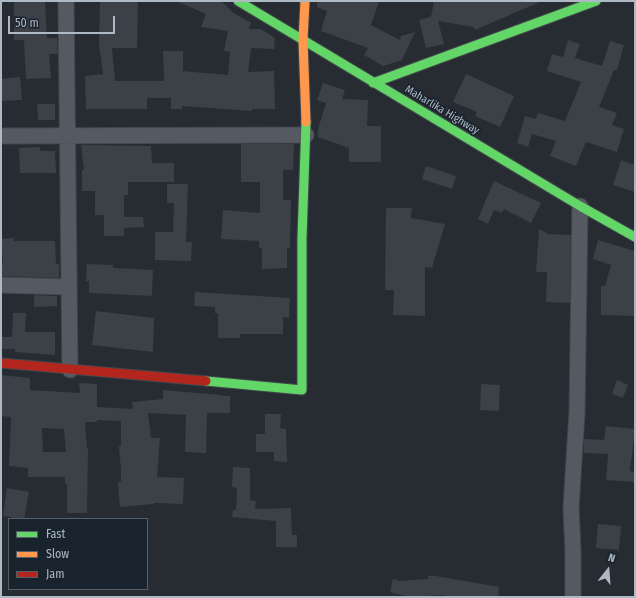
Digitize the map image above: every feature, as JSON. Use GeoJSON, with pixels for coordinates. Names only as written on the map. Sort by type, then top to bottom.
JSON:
{"type":"FeatureCollection","features":[{"type":"Feature","properties":{"kind":"street"},"geometry":{"type":"LineString","coordinates":[[66,1],[66,137],[70,370]]}},
{"type":"Feature","properties":{"kind":"street","name":"Maharlika Highway"},"geometry":{"type":"LineString","coordinates":[[238,1],[580,206],[635,236]]}},
{"type":"Feature","properties":{"kind":"street"},"geometry":{"type":"LineString","coordinates":[[1,363],[302,390],[302,238],[306,135],[303,40],[305,1]]}},
{"type":"Feature","properties":{"kind":"street"},"geometry":{"type":"LineString","coordinates":[[373,83],[596,1]]}},
{"type":"Feature","properties":{"kind":"street"},"geometry":{"type":"LineString","coordinates":[[1,136],[66,137],[306,135]]}},
{"type":"Feature","properties":{"kind":"street"},"geometry":{"type":"LineString","coordinates":[[573,597],[571,508],[578,412],[580,206]]}},
{"type":"Feature","properties":{"kind":"street"},"geometry":{"type":"LineString","coordinates":[[1,285],[68,287]]}},
{"type":"Feature","properties":{"kind":"building"},"geometry":{"type":"Polygon","coordinates":[[[14,1],[45,1],[47,38],[57,38],[58,54],[49,54],[51,78],[26,79],[24,40],[14,40],[14,1]]]}},
{"type":"Feature","properties":{"kind":"building"},"geometry":{"type":"Polygon","coordinates":[[[100,1],[138,1],[137,48],[112,48],[115,81],[164,81],[163,51],[183,51],[183,71],[228,75],[230,52],[224,51],[228,31],[201,27],[206,14],[176,1],[220,1],[232,12],[251,23],[249,29],[261,29],[275,38],[274,49],[251,48],[248,72],[274,71],[275,109],[252,109],[252,111],[182,106],[182,109],[171,109],[171,98],[147,98],[147,109],[86,109],[85,76],[103,74],[99,44],[100,1]]]}},
{"type":"Feature","properties":{"kind":"building"},"geometry":{"type":"Polygon","coordinates":[[[317,1],[379,1],[371,25],[400,40],[401,36],[415,32],[402,60],[383,66],[364,55],[368,48],[321,31],[327,11],[317,7],[317,1]]]}},
{"type":"Feature","properties":{"kind":"building"},"geometry":{"type":"Polygon","coordinates":[[[434,1],[542,1],[475,30],[474,27],[438,21],[444,44],[426,48],[419,20],[431,17],[434,1]]]}},
{"type":"Feature","properties":{"kind":"building"},"geometry":{"type":"Polygon","coordinates":[[[568,40],[580,44],[575,58],[602,66],[610,41],[624,45],[617,70],[614,70],[599,107],[617,113],[612,125],[624,129],[617,152],[586,142],[576,166],[550,156],[556,141],[532,134],[528,147],[517,143],[525,116],[536,119],[538,113],[565,121],[581,82],[547,71],[552,54],[563,57],[568,40]]]}},
{"type":"Feature","properties":{"kind":"building"},"geometry":{"type":"Polygon","coordinates":[[[466,74],[514,96],[500,127],[475,116],[477,112],[453,102],[466,74]]]}},
{"type":"Feature","properties":{"kind":"building"},"geometry":{"type":"Polygon","coordinates":[[[20,77],[22,100],[1,101],[1,79],[20,77]]]}},
{"type":"Feature","properties":{"kind":"building"},"geometry":{"type":"Polygon","coordinates":[[[323,83],[345,90],[342,99],[368,100],[367,126],[381,126],[381,162],[349,162],[349,148],[318,137],[318,129],[326,103],[317,100],[323,83]]]}},
{"type":"Feature","properties":{"kind":"building"},"geometry":{"type":"Polygon","coordinates":[[[37,104],[55,104],[55,120],[38,120],[37,104]]]}},
{"type":"Feature","properties":{"kind":"building"},"geometry":{"type":"Polygon","coordinates":[[[241,144],[294,144],[293,170],[283,170],[283,200],[291,200],[290,248],[287,248],[287,268],[262,269],[262,248],[259,248],[259,241],[221,239],[223,210],[260,213],[260,182],[241,182],[241,144]]]}},
{"type":"Feature","properties":{"kind":"building"},"geometry":{"type":"Polygon","coordinates":[[[81,145],[151,146],[152,163],[174,163],[174,182],[128,182],[128,195],[124,195],[124,217],[143,217],[144,227],[124,228],[124,236],[104,236],[104,215],[95,215],[95,191],[82,191],[82,170],[84,170],[81,145]]]}},
{"type":"Feature","properties":{"kind":"building"},"geometry":{"type":"Polygon","coordinates":[[[40,147],[40,151],[55,151],[56,173],[20,173],[19,148],[40,147]]]}},
{"type":"Feature","properties":{"kind":"building"},"geometry":{"type":"Polygon","coordinates":[[[621,160],[635,165],[635,192],[613,185],[621,160]]]}},
{"type":"Feature","properties":{"kind":"building"},"geometry":{"type":"Polygon","coordinates":[[[426,166],[456,176],[452,189],[422,179],[426,166]]]}},
{"type":"Feature","properties":{"kind":"building"},"geometry":{"type":"Polygon","coordinates":[[[494,181],[541,203],[531,223],[504,209],[502,213],[494,210],[488,224],[478,219],[494,181]]]}},
{"type":"Feature","properties":{"kind":"building"},"geometry":{"type":"Polygon","coordinates":[[[167,184],[188,184],[186,242],[192,242],[191,261],[155,260],[155,232],[173,232],[174,203],[167,203],[167,184]]]}},
{"type":"Feature","properties":{"kind":"building"},"geometry":{"type":"Polygon","coordinates":[[[386,208],[412,208],[411,218],[445,224],[432,268],[425,267],[425,316],[393,315],[394,290],[385,290],[386,208]]]}},
{"type":"Feature","properties":{"kind":"building"},"geometry":{"type":"Polygon","coordinates":[[[539,229],[548,234],[571,235],[570,303],[546,302],[547,272],[536,272],[539,229]]]}},
{"type":"Feature","properties":{"kind":"building"},"geometry":{"type":"Polygon","coordinates":[[[14,238],[14,241],[55,241],[56,264],[59,264],[59,278],[1,276],[1,264],[3,264],[1,239],[14,238]]]}},
{"type":"Feature","properties":{"kind":"building"},"geometry":{"type":"Polygon","coordinates":[[[598,240],[635,251],[635,316],[601,315],[601,286],[605,286],[611,265],[593,259],[598,240]]]}},
{"type":"Feature","properties":{"kind":"building"},"geometry":{"type":"Polygon","coordinates":[[[87,264],[113,265],[113,268],[153,270],[152,296],[89,293],[89,281],[86,281],[87,264]]]}},
{"type":"Feature","properties":{"kind":"building"},"geometry":{"type":"Polygon","coordinates":[[[195,292],[290,298],[289,318],[283,317],[283,334],[240,334],[240,338],[218,338],[218,313],[215,313],[215,307],[194,306],[195,292]]]}},
{"type":"Feature","properties":{"kind":"building"},"geometry":{"type":"Polygon","coordinates":[[[34,295],[57,296],[57,306],[34,307],[34,295]]]}},
{"type":"Feature","properties":{"kind":"building"},"geometry":{"type":"Polygon","coordinates":[[[96,311],[154,318],[153,352],[92,345],[96,311]]]}},
{"type":"Feature","properties":{"kind":"building"},"geometry":{"type":"Polygon","coordinates":[[[13,313],[26,313],[25,332],[55,332],[55,355],[15,352],[15,349],[1,349],[1,337],[12,337],[13,313]]]}},
{"type":"Feature","properties":{"kind":"building"},"geometry":{"type":"Polygon","coordinates":[[[1,375],[30,378],[30,390],[80,393],[79,383],[97,384],[97,407],[133,409],[132,402],[163,399],[163,390],[230,396],[230,413],[207,413],[206,453],[185,452],[186,415],[148,413],[151,438],[160,438],[157,477],[184,478],[183,504],[154,503],[120,507],[118,482],[121,482],[119,446],[121,446],[121,421],[97,420],[97,422],[85,422],[88,448],[87,513],[67,513],[67,484],[65,484],[65,477],[28,477],[28,468],[9,466],[11,417],[1,416],[1,375]],[[42,428],[43,452],[66,452],[64,429],[42,428]]]}},
{"type":"Feature","properties":{"kind":"building"},"geometry":{"type":"Polygon","coordinates":[[[617,380],[628,385],[623,398],[612,394],[617,380]]]}},
{"type":"Feature","properties":{"kind":"building"},"geometry":{"type":"Polygon","coordinates":[[[481,384],[500,385],[499,411],[480,410],[481,384]]]}},
{"type":"Feature","properties":{"kind":"building"},"geometry":{"type":"Polygon","coordinates":[[[265,414],[281,414],[280,428],[286,429],[287,462],[274,461],[274,452],[256,452],[256,434],[265,434],[265,414]]]}},
{"type":"Feature","properties":{"kind":"building"},"geometry":{"type":"Polygon","coordinates":[[[606,426],[635,429],[630,471],[635,472],[635,482],[606,480],[608,454],[584,453],[584,439],[604,440],[606,426]]]}},
{"type":"Feature","properties":{"kind":"building"},"geometry":{"type":"Polygon","coordinates":[[[233,467],[250,468],[250,500],[256,501],[255,509],[291,508],[292,535],[297,535],[297,547],[276,547],[276,521],[232,517],[233,510],[236,510],[237,488],[232,487],[233,467]]]}},
{"type":"Feature","properties":{"kind":"building"},"geometry":{"type":"Polygon","coordinates":[[[7,488],[29,492],[24,518],[3,516],[7,488]]]}},
{"type":"Feature","properties":{"kind":"building"},"geometry":{"type":"Polygon","coordinates":[[[598,524],[621,526],[619,550],[596,548],[598,524]]]}},
{"type":"Feature","properties":{"kind":"building"},"geometry":{"type":"Polygon","coordinates":[[[428,576],[436,576],[499,587],[498,597],[453,597],[442,595],[409,597],[390,592],[393,579],[400,581],[428,579],[428,576]]]}},
{"type":"Feature","properties":{"kind":"traffic: fast"},"geometry":{"type":"LineString","coordinates":[[238,1],[580,206],[635,237]]}},
{"type":"Feature","properties":{"kind":"traffic: fast"},"geometry":{"type":"LineString","coordinates":[[373,83],[596,1]]}},
{"type":"Feature","properties":{"kind":"traffic: fast"},"geometry":{"type":"LineString","coordinates":[[206,381],[302,390],[302,238],[306,122]]}},
{"type":"Feature","properties":{"kind":"traffic: slow"},"geometry":{"type":"LineString","coordinates":[[305,1],[303,40],[306,122]]}},
{"type":"Feature","properties":{"kind":"traffic: jam"},"geometry":{"type":"LineString","coordinates":[[1,363],[206,381]]}}]}
